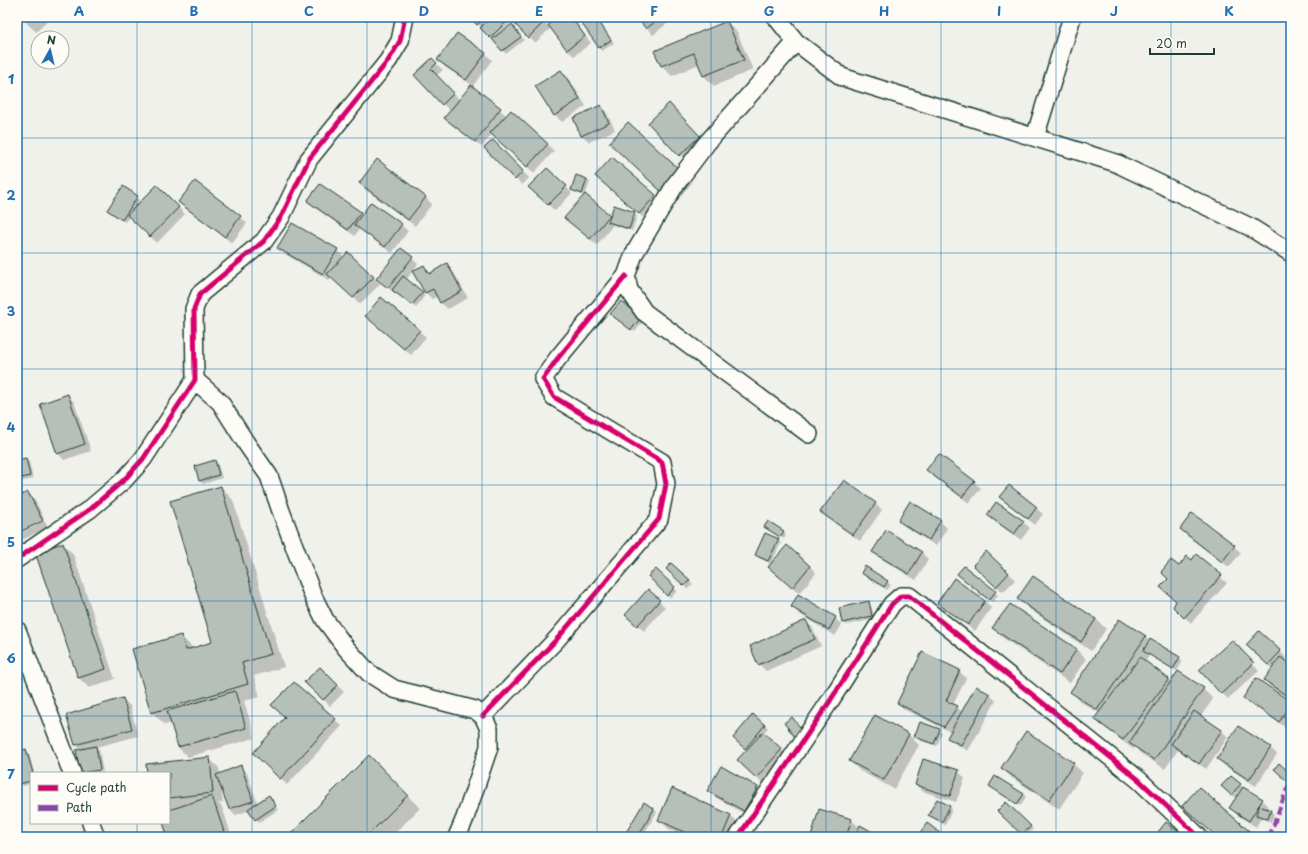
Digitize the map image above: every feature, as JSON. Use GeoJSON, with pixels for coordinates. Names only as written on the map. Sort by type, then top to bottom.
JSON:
{"type":"FeatureCollection","features":[{"type":"Feature","properties":{"kind":"street"},"geometry":{"type":"LineString","coordinates":[[17,559],[90,509],[124,480],[143,459],[195,380],[194,309],[200,294],[264,241],[281,217],[309,159],[388,61],[400,41],[405,17]]}},
{"type":"Feature","properties":{"kind":"street"},"geometry":{"type":"LineString","coordinates":[[776,17],[796,42],[842,77],[1035,136],[1116,163],[1250,226],[1291,254]]}},
{"type":"Feature","properties":{"kind":"street"},"geometry":{"type":"LineString","coordinates":[[1035,136],[1072,17]]}},
{"type":"Feature","properties":{"kind":"street"},"geometry":{"type":"LineString","coordinates":[[483,716],[557,639],[659,519],[666,484],[662,462],[554,396],[543,379],[558,358],[626,276],[634,254],[675,185],[706,144],[796,42]]}},
{"type":"Feature","properties":{"kind":"street"},"geometry":{"type":"LineString","coordinates":[[626,276],[629,290],[644,312],[809,434]]}},
{"type":"Feature","properties":{"kind":"street"},"geometry":{"type":"LineString","coordinates":[[195,380],[220,402],[269,476],[313,596],[325,620],[346,648],[369,673],[394,689],[475,710],[483,716],[489,728],[488,747],[465,818],[457,837]]}},
{"type":"Feature","properties":{"kind":"street"},"geometry":{"type":"LineString","coordinates":[[738,837],[830,701],[892,604],[901,596],[909,596],[1139,780],[1199,837]]}},
{"type":"Feature","properties":{"kind":"street"},"geometry":{"type":"LineString","coordinates":[[17,630],[72,772]]}},
{"type":"Feature","properties":{"kind":"street"},"geometry":{"type":"LineString","coordinates":[[91,824],[96,837]]}},
{"type":"Feature","properties":{"kind":"building"},"geometry":{"type":"Polygon","coordinates":[[[469,17],[485,17],[477,25],[469,17]]]}},
{"type":"Feature","properties":{"kind":"building"},"geometry":{"type":"Polygon","coordinates":[[[491,17],[507,17],[509,19],[490,38],[480,28],[491,17]]]}},
{"type":"Feature","properties":{"kind":"building"},"geometry":{"type":"Polygon","coordinates":[[[516,17],[541,17],[545,21],[528,38],[512,21],[516,17]]]}},
{"type":"Feature","properties":{"kind":"building"},"geometry":{"type":"Polygon","coordinates":[[[559,17],[571,17],[585,36],[567,50],[548,25],[559,17]]]}},
{"type":"Feature","properties":{"kind":"building"},"geometry":{"type":"Polygon","coordinates":[[[586,17],[596,17],[611,40],[599,48],[580,21],[586,17]]]}},
{"type":"Feature","properties":{"kind":"building"},"geometry":{"type":"Polygon","coordinates":[[[637,17],[661,17],[646,29],[637,17]]]}},
{"type":"Feature","properties":{"kind":"building"},"geometry":{"type":"Polygon","coordinates":[[[727,21],[744,60],[703,76],[694,53],[661,66],[654,51],[727,21]]]}},
{"type":"Feature","properties":{"kind":"building"},"geometry":{"type":"Polygon","coordinates":[[[512,24],[521,37],[502,51],[492,39],[512,24]]]}},
{"type":"Feature","properties":{"kind":"building"},"geometry":{"type":"Polygon","coordinates":[[[457,33],[486,53],[466,80],[437,60],[457,33]]]}},
{"type":"Feature","properties":{"kind":"building"},"geometry":{"type":"Polygon","coordinates":[[[432,58],[437,63],[431,69],[454,93],[442,105],[414,75],[432,58]]]}},
{"type":"Feature","properties":{"kind":"building"},"geometry":{"type":"Polygon","coordinates":[[[561,70],[580,99],[554,116],[535,86],[561,70]]]}},
{"type":"Feature","properties":{"kind":"building"},"geometry":{"type":"Polygon","coordinates":[[[471,85],[501,108],[475,142],[444,118],[471,85]]]}},
{"type":"Feature","properties":{"kind":"building"},"geometry":{"type":"Polygon","coordinates":[[[669,103],[700,136],[679,156],[648,123],[669,103]]]}},
{"type":"Feature","properties":{"kind":"building"},"geometry":{"type":"Polygon","coordinates":[[[601,105],[609,123],[581,136],[573,118],[601,105]]]}},
{"type":"Feature","properties":{"kind":"building"},"geometry":{"type":"Polygon","coordinates":[[[511,110],[548,144],[527,167],[490,133],[511,110]]]}},
{"type":"Feature","properties":{"kind":"building"},"geometry":{"type":"Polygon","coordinates":[[[628,122],[683,173],[663,193],[609,143],[628,122]]]}},
{"type":"Feature","properties":{"kind":"building"},"geometry":{"type":"Polygon","coordinates":[[[493,140],[523,171],[515,180],[484,148],[493,140]]]}},
{"type":"Feature","properties":{"kind":"building"},"geometry":{"type":"Polygon","coordinates":[[[612,157],[656,195],[639,214],[595,176],[612,157]]]}},
{"type":"Feature","properties":{"kind":"building"},"geometry":{"type":"Polygon","coordinates":[[[377,159],[426,197],[408,220],[359,183],[377,159]]]}},
{"type":"Feature","properties":{"kind":"building"},"geometry":{"type":"Polygon","coordinates":[[[547,168],[567,186],[548,205],[528,187],[547,168]]]}},
{"type":"Feature","properties":{"kind":"building"},"geometry":{"type":"Polygon","coordinates":[[[576,175],[587,179],[582,194],[571,190],[576,175]]]}},
{"type":"Feature","properties":{"kind":"building"},"geometry":{"type":"Polygon","coordinates":[[[195,181],[241,216],[225,237],[178,202],[195,181]]]}},
{"type":"Feature","properties":{"kind":"building"},"geometry":{"type":"Polygon","coordinates":[[[320,184],[361,212],[348,230],[307,201],[320,184]]]}},
{"type":"Feature","properties":{"kind":"building"},"geometry":{"type":"Polygon","coordinates":[[[157,185],[179,207],[150,237],[127,215],[157,185]]]}},
{"type":"Feature","properties":{"kind":"building"},"geometry":{"type":"Polygon","coordinates":[[[123,186],[138,196],[122,220],[107,210],[123,186]]]}},
{"type":"Feature","properties":{"kind":"building"},"geometry":{"type":"Polygon","coordinates":[[[585,194],[610,215],[590,239],[564,218],[585,194]]]}},
{"type":"Feature","properties":{"kind":"building"},"geometry":{"type":"Polygon","coordinates":[[[371,202],[402,224],[385,247],[354,225],[371,202]]]}},
{"type":"Feature","properties":{"kind":"building"},"geometry":{"type":"Polygon","coordinates":[[[614,205],[635,212],[629,229],[608,222],[614,205]]]}},
{"type":"Feature","properties":{"kind":"building"},"geometry":{"type":"Polygon","coordinates":[[[292,223],[338,249],[323,274],[277,248],[292,223]]]}},
{"type":"Feature","properties":{"kind":"building"},"geometry":{"type":"Polygon","coordinates":[[[401,248],[413,257],[388,288],[376,279],[401,248]]]}},
{"type":"Feature","properties":{"kind":"building"},"geometry":{"type":"Polygon","coordinates":[[[348,252],[374,277],[353,298],[327,274],[348,252]]]}},
{"type":"Feature","properties":{"kind":"building"},"geometry":{"type":"Polygon","coordinates":[[[447,263],[462,291],[440,303],[433,289],[425,293],[412,271],[424,265],[429,274],[447,263]]]}},
{"type":"Feature","properties":{"kind":"building"},"geometry":{"type":"Polygon","coordinates":[[[403,276],[423,292],[412,305],[392,290],[403,276]]]}},
{"type":"Feature","properties":{"kind":"building"},"geometry":{"type":"Polygon","coordinates":[[[381,297],[420,330],[404,349],[365,316],[381,297]]]}},
{"type":"Feature","properties":{"kind":"building"},"geometry":{"type":"Polygon","coordinates":[[[621,301],[642,316],[631,330],[610,314],[621,301]]]}},
{"type":"Feature","properties":{"kind":"building"},"geometry":{"type":"Polygon","coordinates":[[[68,394],[85,444],[57,454],[40,404],[68,394]]]}},
{"type":"Feature","properties":{"kind":"building"},"geometry":{"type":"Polygon","coordinates":[[[939,454],[975,481],[962,497],[926,470],[939,454]]]}},
{"type":"Feature","properties":{"kind":"building"},"geometry":{"type":"Polygon","coordinates":[[[26,458],[30,476],[17,479],[17,460],[26,458]]]}},
{"type":"Feature","properties":{"kind":"building"},"geometry":{"type":"Polygon","coordinates":[[[215,460],[219,475],[199,481],[195,466],[215,460]]]}},
{"type":"Feature","properties":{"kind":"building"},"geometry":{"type":"Polygon","coordinates":[[[844,480],[876,503],[853,535],[820,512],[844,480]]]}},
{"type":"Feature","properties":{"kind":"building"},"geometry":{"type":"Polygon","coordinates":[[[1009,485],[1037,507],[1028,519],[999,497],[1009,485]]]}},
{"type":"Feature","properties":{"kind":"building"},"geometry":{"type":"Polygon","coordinates":[[[221,486],[271,654],[242,663],[248,684],[151,713],[132,649],[181,635],[186,650],[212,642],[170,501],[221,486]]]}},
{"type":"Feature","properties":{"kind":"building"},"geometry":{"type":"Polygon","coordinates":[[[28,492],[43,521],[17,533],[17,497],[28,492]]]}},
{"type":"Feature","properties":{"kind":"building"},"geometry":{"type":"Polygon","coordinates":[[[910,501],[941,520],[929,540],[898,521],[910,501]]]}},
{"type":"Feature","properties":{"kind":"building"},"geometry":{"type":"Polygon","coordinates":[[[996,502],[1024,521],[1014,534],[987,515],[996,502]]]}},
{"type":"Feature","properties":{"kind":"building"},"geometry":{"type":"Polygon","coordinates":[[[1192,513],[1235,545],[1222,562],[1180,529],[1192,513]]]}},
{"type":"Feature","properties":{"kind":"building"},"geometry":{"type":"Polygon","coordinates":[[[768,521],[784,531],[780,537],[764,527],[768,521]]]}},
{"type":"Feature","properties":{"kind":"building"},"geometry":{"type":"Polygon","coordinates":[[[886,530],[922,552],[909,574],[872,552],[886,530]]]}},
{"type":"Feature","properties":{"kind":"building"},"geometry":{"type":"Polygon","coordinates":[[[765,533],[779,539],[768,561],[755,555],[765,533]]]}},
{"type":"Feature","properties":{"kind":"building"},"geometry":{"type":"Polygon","coordinates":[[[63,543],[106,669],[78,678],[35,552],[63,543]]]}},
{"type":"Feature","properties":{"kind":"building"},"geometry":{"type":"Polygon","coordinates":[[[787,545],[810,566],[792,588],[768,567],[787,545]]]}},
{"type":"Feature","properties":{"kind":"building"},"geometry":{"type":"Polygon","coordinates":[[[986,551],[1009,573],[996,587],[973,565],[986,551]]]}},
{"type":"Feature","properties":{"kind":"building"},"geometry":{"type":"Polygon","coordinates":[[[1196,554],[1222,575],[1184,618],[1173,607],[1176,601],[1160,587],[1168,579],[1161,572],[1171,560],[1179,566],[1187,556],[1192,560],[1196,554]]]}},
{"type":"Feature","properties":{"kind":"building"},"geometry":{"type":"Polygon","coordinates":[[[671,563],[690,580],[684,586],[666,569],[671,563]]]}},
{"type":"Feature","properties":{"kind":"building"},"geometry":{"type":"Polygon","coordinates":[[[865,566],[888,581],[884,587],[861,573],[865,566]]]}},
{"type":"Feature","properties":{"kind":"building"},"geometry":{"type":"Polygon","coordinates":[[[964,566],[996,591],[989,600],[957,574],[964,566]]]}},
{"type":"Feature","properties":{"kind":"building"},"geometry":{"type":"Polygon","coordinates":[[[656,569],[675,587],[667,596],[648,576],[656,569]]]}},
{"type":"Feature","properties":{"kind":"building"},"geometry":{"type":"Polygon","coordinates":[[[1033,576],[1096,619],[1081,642],[1017,599],[1033,576]]]}},
{"type":"Feature","properties":{"kind":"building"},"geometry":{"type":"Polygon","coordinates":[[[954,578],[985,601],[968,625],[937,603],[954,578]]]}},
{"type":"Feature","properties":{"kind":"building"},"geometry":{"type":"Polygon","coordinates":[[[648,589],[660,600],[637,626],[625,615],[648,589]]]}},
{"type":"Feature","properties":{"kind":"building"},"geometry":{"type":"Polygon","coordinates":[[[798,594],[836,617],[829,630],[791,607],[798,594]]]}},
{"type":"Feature","properties":{"kind":"building"},"geometry":{"type":"Polygon","coordinates":[[[869,601],[872,616],[842,623],[839,608],[869,601]]]}},
{"type":"Feature","properties":{"kind":"building"},"geometry":{"type":"Polygon","coordinates":[[[1010,604],[1077,649],[1060,674],[992,628],[1010,604]]]}},
{"type":"Feature","properties":{"kind":"building"},"geometry":{"type":"Polygon","coordinates":[[[1119,619],[1146,636],[1097,710],[1070,692],[1119,619]]]}},
{"type":"Feature","properties":{"kind":"building"},"geometry":{"type":"Polygon","coordinates":[[[806,620],[815,639],[758,665],[750,646],[806,620]]]}},
{"type":"Feature","properties":{"kind":"building"},"geometry":{"type":"Polygon","coordinates":[[[1259,631],[1281,651],[1268,665],[1246,645],[1259,631]]]}},
{"type":"Feature","properties":{"kind":"building"},"geometry":{"type":"Polygon","coordinates":[[[1150,639],[1180,657],[1173,669],[1143,651],[1150,639]]]}},
{"type":"Feature","properties":{"kind":"building"},"geometry":{"type":"Polygon","coordinates":[[[1232,640],[1254,663],[1221,694],[1199,670],[1232,640]]]}},
{"type":"Feature","properties":{"kind":"building"},"geometry":{"type":"Polygon","coordinates":[[[922,652],[960,670],[946,701],[958,706],[944,727],[897,703],[922,652]]]}},
{"type":"Feature","properties":{"kind":"building"},"geometry":{"type":"Polygon","coordinates":[[[1140,657],[1169,679],[1123,740],[1094,719],[1140,657]]]}},
{"type":"Feature","properties":{"kind":"building"},"geometry":{"type":"Polygon","coordinates":[[[1280,657],[1291,664],[1291,699],[1264,680],[1280,657]]]}},
{"type":"Feature","properties":{"kind":"building"},"geometry":{"type":"Polygon","coordinates":[[[320,667],[338,685],[323,700],[304,682],[320,667]]]}},
{"type":"Feature","properties":{"kind":"building"},"geometry":{"type":"Polygon","coordinates":[[[1178,671],[1204,688],[1154,760],[1129,743],[1178,671]]]}},
{"type":"Feature","properties":{"kind":"building"},"geometry":{"type":"Polygon","coordinates":[[[1256,678],[1291,702],[1291,705],[1279,722],[1243,698],[1256,678]]]}},
{"type":"Feature","properties":{"kind":"building"},"geometry":{"type":"Polygon","coordinates":[[[294,682],[336,719],[280,779],[253,753],[285,717],[271,705],[294,682]]]}},
{"type":"Feature","properties":{"kind":"building"},"geometry":{"type":"Polygon","coordinates":[[[976,686],[990,694],[961,745],[947,738],[976,686]]]}},
{"type":"Feature","properties":{"kind":"building"},"geometry":{"type":"Polygon","coordinates":[[[235,691],[246,728],[178,747],[167,711],[235,691]]]}},
{"type":"Feature","properties":{"kind":"building"},"geometry":{"type":"Polygon","coordinates":[[[123,698],[132,729],[75,745],[66,715],[123,698]]]}},
{"type":"Feature","properties":{"kind":"building"},"geometry":{"type":"Polygon","coordinates":[[[1194,711],[1222,730],[1199,764],[1171,744],[1194,711]]]}},
{"type":"Feature","properties":{"kind":"building"},"geometry":{"type":"Polygon","coordinates":[[[753,714],[765,725],[745,749],[733,738],[753,714]]]}},
{"type":"Feature","properties":{"kind":"building"},"geometry":{"type":"Polygon","coordinates":[[[875,715],[909,734],[884,780],[849,761],[875,715]]]}},
{"type":"Feature","properties":{"kind":"building"},"geometry":{"type":"Polygon","coordinates":[[[792,717],[803,731],[795,737],[784,723],[792,717]]]}},
{"type":"Feature","properties":{"kind":"building"},"geometry":{"type":"Polygon","coordinates":[[[920,722],[940,729],[934,744],[914,737],[920,722]]]}},
{"type":"Feature","properties":{"kind":"building"},"geometry":{"type":"Polygon","coordinates":[[[1238,726],[1271,747],[1249,780],[1217,759],[1238,726]]]}},
{"type":"Feature","properties":{"kind":"building"},"geometry":{"type":"Polygon","coordinates":[[[1026,731],[1074,763],[1049,800],[1001,768],[1026,731]]]}},
{"type":"Feature","properties":{"kind":"building"},"geometry":{"type":"Polygon","coordinates":[[[763,732],[782,749],[756,778],[737,760],[763,732]]]}},
{"type":"Feature","properties":{"kind":"building"},"geometry":{"type":"Polygon","coordinates":[[[96,746],[100,770],[80,772],[76,750],[96,746]]]}},
{"type":"Feature","properties":{"kind":"building"},"geometry":{"type":"Polygon","coordinates":[[[26,749],[33,772],[30,772],[30,781],[19,784],[17,776],[17,751],[26,749]]]}},
{"type":"Feature","properties":{"kind":"building"},"geometry":{"type":"Polygon","coordinates":[[[369,755],[408,795],[366,837],[287,837],[369,755]]]}},
{"type":"Feature","properties":{"kind":"building"},"geometry":{"type":"Polygon","coordinates":[[[210,757],[213,793],[170,798],[170,772],[147,772],[146,764],[210,757]]]}},
{"type":"Feature","properties":{"kind":"building"},"geometry":{"type":"Polygon","coordinates":[[[923,759],[959,770],[950,796],[915,785],[923,759]]]}},
{"type":"Feature","properties":{"kind":"building"},"geometry":{"type":"Polygon","coordinates":[[[1279,763],[1291,774],[1291,778],[1288,782],[1274,769],[1279,763]]]}},
{"type":"Feature","properties":{"kind":"building"},"geometry":{"type":"Polygon","coordinates":[[[241,765],[253,801],[229,809],[216,775],[241,765]]]}},
{"type":"Feature","properties":{"kind":"building"},"geometry":{"type":"Polygon","coordinates":[[[721,766],[758,787],[744,811],[707,791],[721,766]]]}},
{"type":"Feature","properties":{"kind":"building"},"geometry":{"type":"Polygon","coordinates":[[[995,776],[1024,794],[1017,804],[989,786],[995,776]]]}},
{"type":"Feature","properties":{"kind":"building"},"geometry":{"type":"Polygon","coordinates":[[[1231,776],[1241,784],[1231,795],[1221,786],[1231,776]]]}},
{"type":"Feature","properties":{"kind":"building"},"geometry":{"type":"Polygon","coordinates":[[[1199,787],[1256,837],[1217,837],[1182,806],[1199,787]]]}},
{"type":"Feature","properties":{"kind":"building"},"geometry":{"type":"Polygon","coordinates":[[[1243,787],[1263,799],[1249,821],[1229,808],[1243,787]]]}},
{"type":"Feature","properties":{"kind":"building"},"geometry":{"type":"Polygon","coordinates":[[[672,788],[731,815],[722,837],[695,837],[658,820],[672,788]]]}},
{"type":"Feature","properties":{"kind":"building"},"geometry":{"type":"Polygon","coordinates":[[[269,795],[276,806],[255,820],[248,809],[269,795]]]}},
{"type":"Feature","properties":{"kind":"building"},"geometry":{"type":"Polygon","coordinates":[[[212,796],[224,832],[208,837],[168,837],[163,824],[170,824],[170,810],[212,796]]]}},
{"type":"Feature","properties":{"kind":"building"},"geometry":{"type":"Polygon","coordinates":[[[937,799],[950,806],[942,822],[928,815],[937,799]]]}},
{"type":"Feature","properties":{"kind":"building"},"geometry":{"type":"Polygon","coordinates":[[[644,802],[654,809],[638,837],[625,837],[624,836],[644,802]]]}},
{"type":"Feature","properties":{"kind":"building"},"geometry":{"type":"Polygon","coordinates":[[[1006,802],[1031,826],[1022,835],[997,811],[1006,802]]]}},
{"type":"Feature","properties":{"kind":"building"},"geometry":{"type":"Polygon","coordinates":[[[1259,806],[1271,810],[1268,819],[1256,815],[1259,806]]]}},
{"type":"Feature","properties":{"kind":"building"},"geometry":{"type":"Polygon","coordinates":[[[819,809],[852,819],[846,837],[811,837],[819,809]]]}},
{"type":"Feature","properties":{"kind":"building"},"geometry":{"type":"Polygon","coordinates":[[[1166,822],[1185,837],[1154,837],[1166,822]]]}},
{"type":"Feature","properties":{"kind":"building"},"geometry":{"type":"Polygon","coordinates":[[[927,823],[939,832],[935,837],[922,837],[919,834],[927,823]]]}},
{"type":"Feature","properties":{"kind":"building"},"geometry":{"type":"Polygon","coordinates":[[[860,825],[878,835],[876,837],[854,837],[860,825]]]}},
{"type":"Feature","properties":{"kind":"marked path"},"geometry":{"type":"LineString","coordinates":[[1269,837],[1291,782]]}},
{"type":"Feature","properties":{"kind":"cycle path"},"geometry":{"type":"LineString","coordinates":[[17,559],[90,509],[124,480],[143,459],[195,380],[194,309],[200,294],[264,241],[281,217],[309,159],[388,61],[400,41],[405,17]]}},
{"type":"Feature","properties":{"kind":"cycle path"},"geometry":{"type":"LineString","coordinates":[[483,716],[557,639],[659,519],[666,484],[662,462],[554,397],[543,379],[558,358],[626,276]]}},
{"type":"Feature","properties":{"kind":"cycle path"},"geometry":{"type":"LineString","coordinates":[[738,837],[830,701],[892,604],[901,596],[909,596],[1139,780],[1199,837]]}}]}
